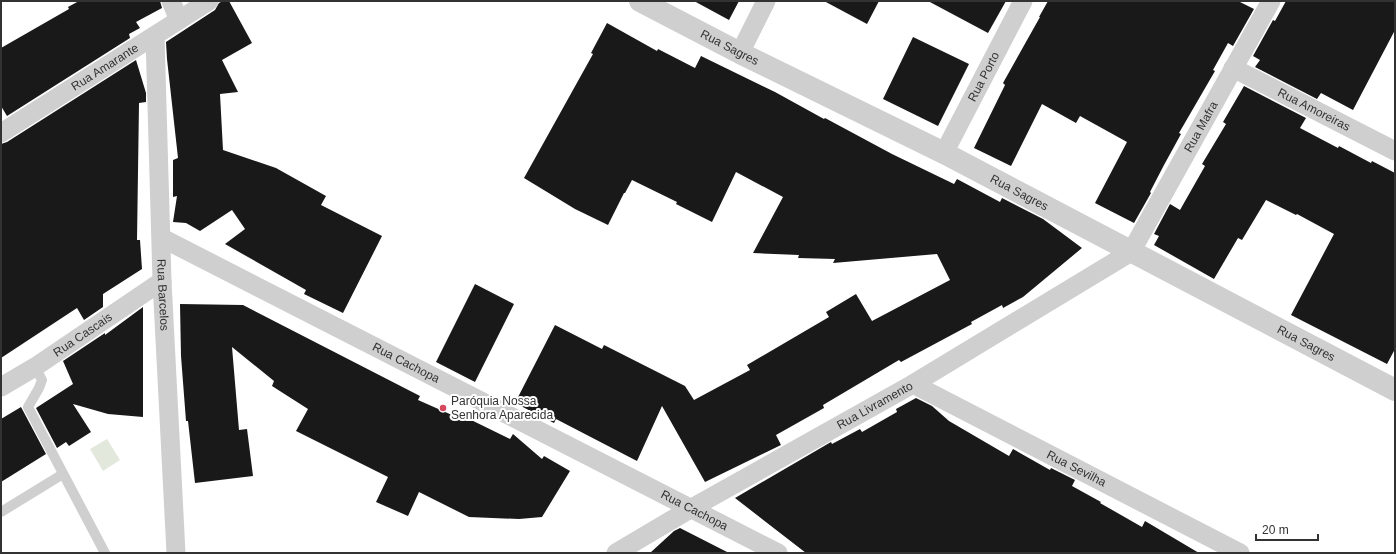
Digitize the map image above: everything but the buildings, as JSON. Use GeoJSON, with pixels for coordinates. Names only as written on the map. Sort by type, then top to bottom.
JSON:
{"type":"FeatureCollection","features":[{"type":"Feature","properties":{"kind":"street"},"geometry":{"type":"LineString","coordinates":[[171,1],[179,20]]}},
{"type":"Feature","properties":{"kind":"street","name":"Rua Amarante"},"geometry":{"type":"LineString","coordinates":[[1,133],[209,1]]}},
{"type":"Feature","properties":{"kind":"street","name":"Rua Sagres"},"geometry":{"type":"LineString","coordinates":[[640,1],[740,54],[944,153],[1395,390]]}},
{"type":"Feature","properties":{"kind":"street"},"geometry":{"type":"LineString","coordinates":[[740,54],[766,1]]}},
{"type":"Feature","properties":{"kind":"street","name":"Rua Porto"},"geometry":{"type":"LineString","coordinates":[[944,153],[1023,1]]}},
{"type":"Feature","properties":{"kind":"street","name":"Rua Mafra"},"geometry":{"type":"LineString","coordinates":[[1131,252],[1271,1]]}},
{"type":"Feature","properties":{"kind":"street","name":"Rua Barcelos"},"geometry":{"type":"LineString","coordinates":[[155,36],[162,238],[162,281],[176,553]]}},
{"type":"Feature","properties":{"kind":"street","name":"Rua Amoreiras"},"geometry":{"type":"LineString","coordinates":[[1233,68],[1395,152]]}},
{"type":"Feature","properties":{"kind":"street","name":"Rua Cachopa"},"geometry":{"type":"LineString","coordinates":[[162,238],[772,551]]}},
{"type":"Feature","properties":{"kind":"street","name":"Rua Livramento"},"geometry":{"type":"LineString","coordinates":[[616,553],[690,508],[913,384],[1131,252]]}},
{"type":"Feature","properties":{"kind":"street","name":"Rua Cascais"},"geometry":{"type":"LineString","coordinates":[[1,387],[162,281]]}},
{"type":"Feature","properties":{"kind":"street","name":"Rua Sevilha"},"geometry":{"type":"LineString","coordinates":[[913,384],[1240,553]]}},
{"type":"Feature","properties":{"kind":"lane"},"geometry":{"type":"LineString","coordinates":[[35,366],[42,380],[28,407],[105,553]]}},
{"type":"Feature","properties":{"kind":"lane"},"geometry":{"type":"LineString","coordinates":[[1,512],[63,474]]}},
{"type":"Feature","properties":{"kind":"shaded area"},"geometry":{"type":"Polygon","coordinates":[[[107,439],[120,460],[103,471],[90,449],[107,439]]]}},
{"type":"Feature","properties":{"kind":"place","name":"Paróquia Nossa Senhora Aparecida"},"geometry":{"type":"Point","coordinates":[443,408]}}]}
